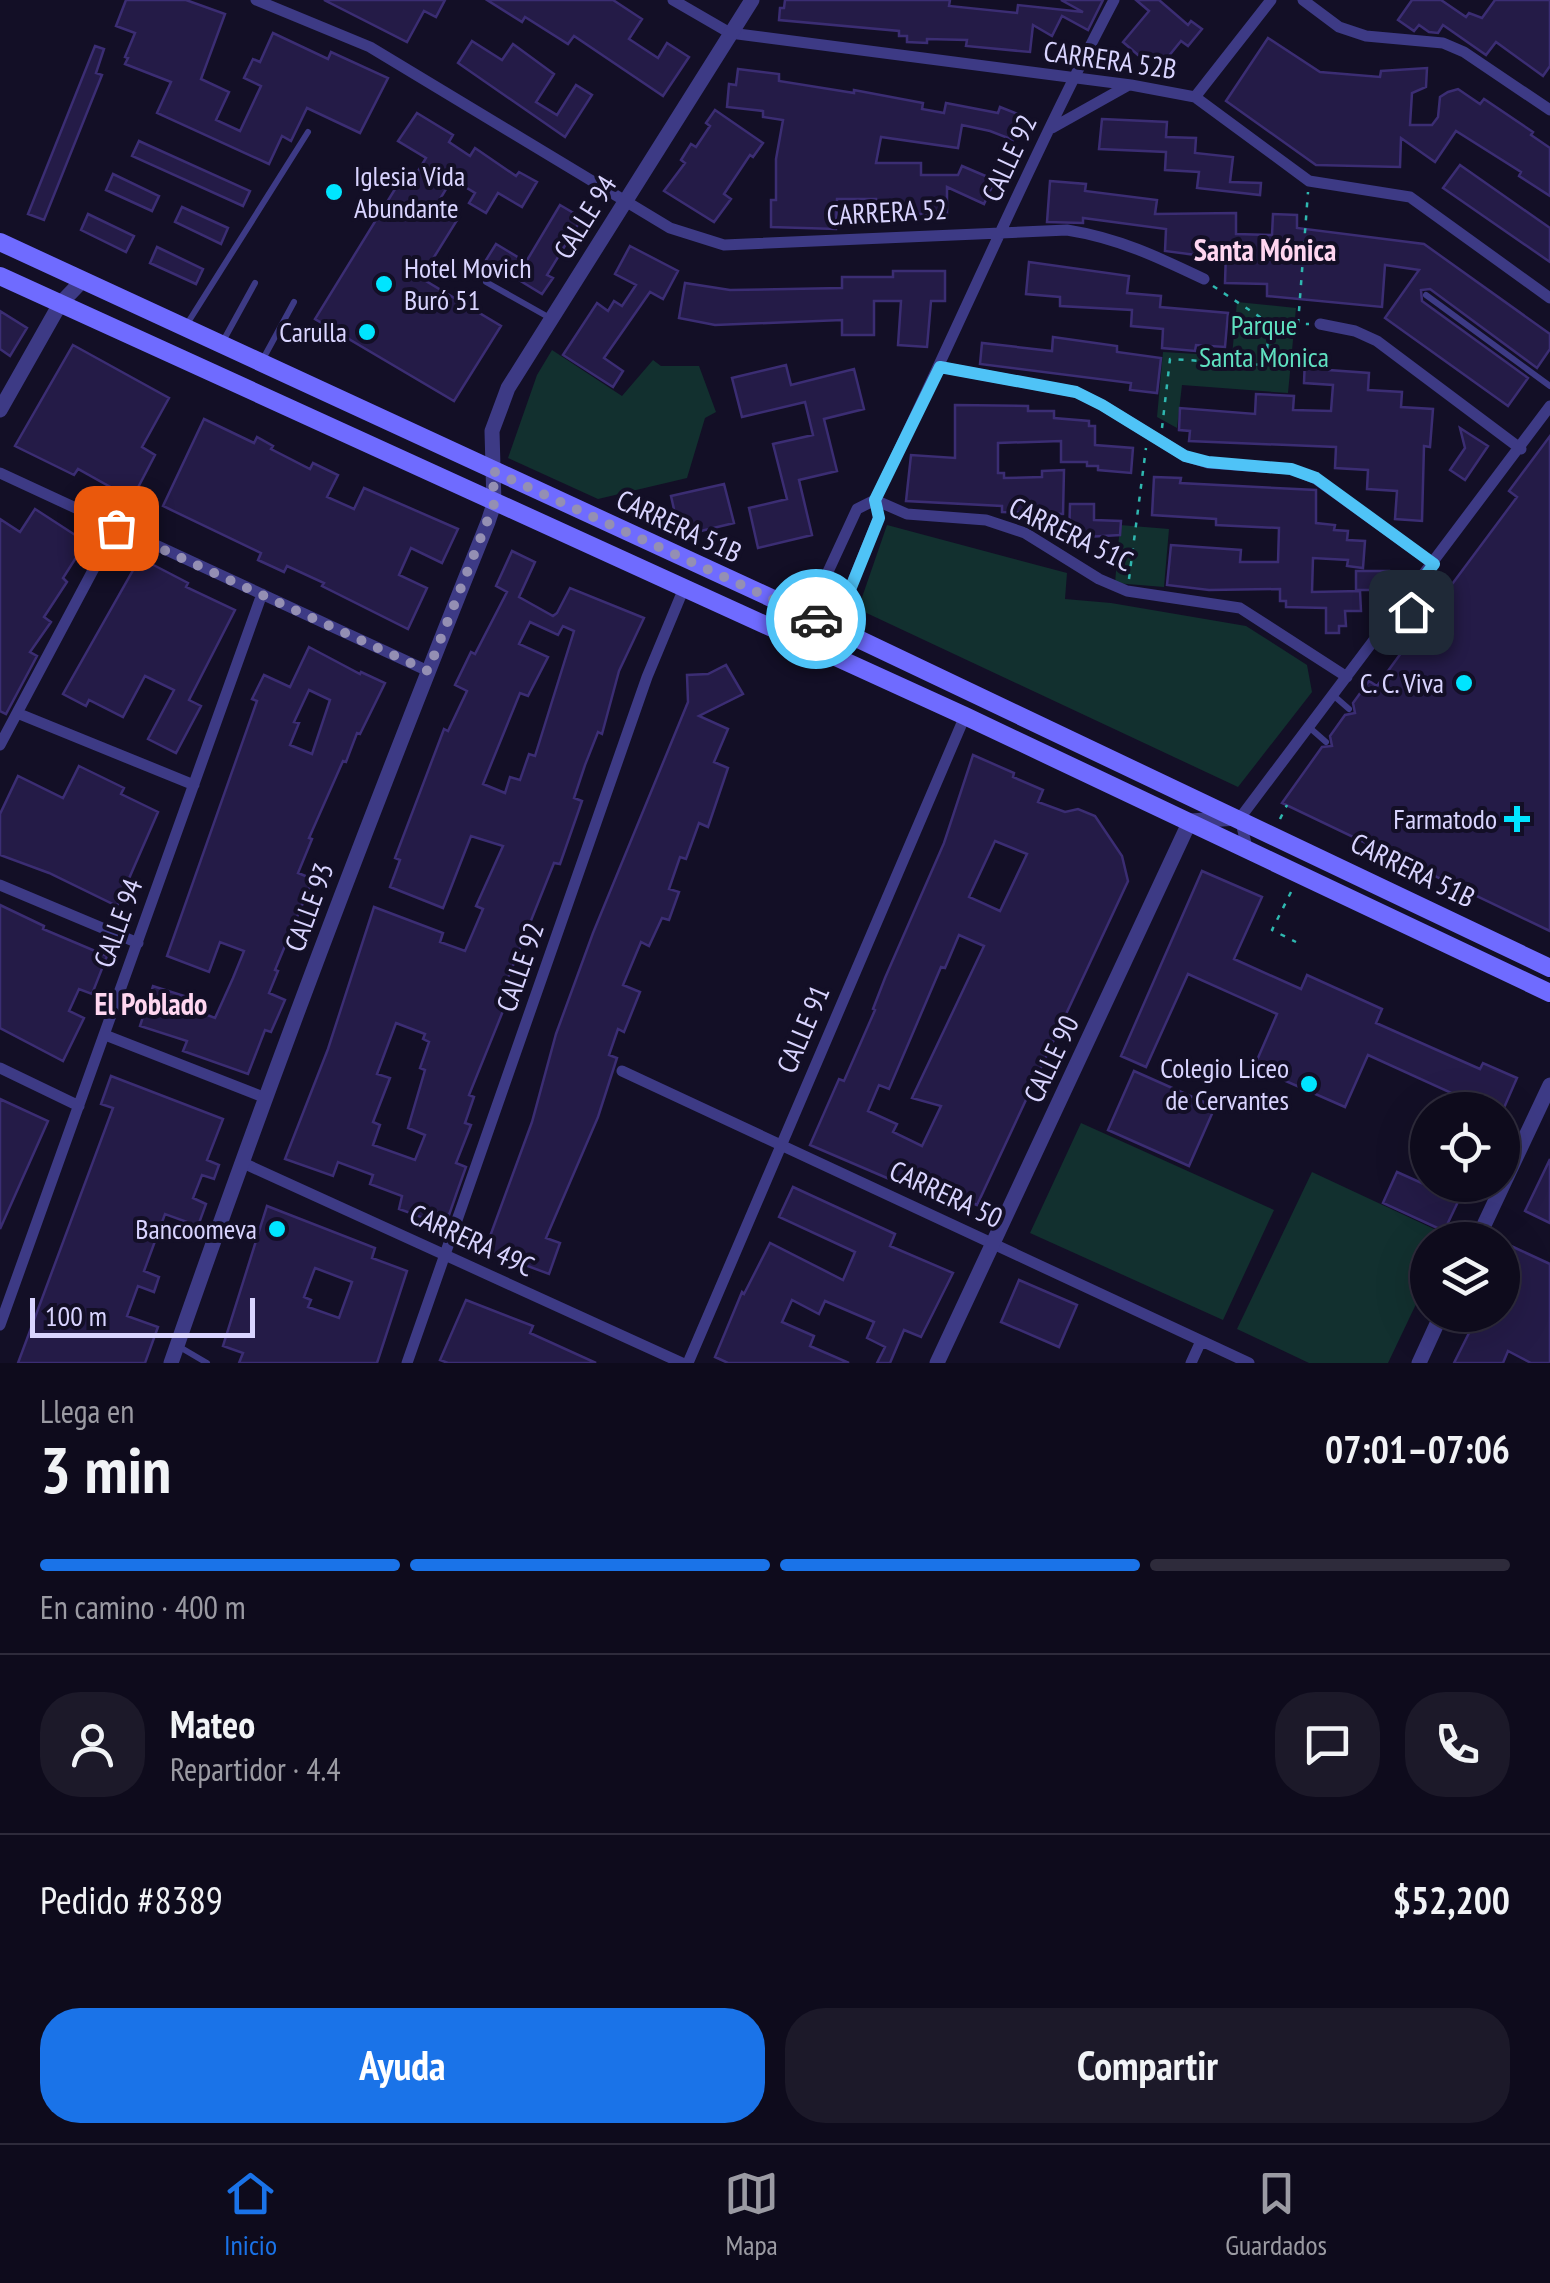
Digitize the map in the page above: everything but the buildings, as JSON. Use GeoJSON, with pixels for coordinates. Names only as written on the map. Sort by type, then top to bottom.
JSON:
{"type":"FeatureCollection","features":[{"type":"Feature","properties":{"kind":"main road","name":"CARRERA 51B"},"geometry":{"type":"LineString","coordinates":[[0,242],[834,627],[1550,968]]}},
{"type":"Feature","properties":{"kind":"main road","name":"CARRERA 51B"},"geometry":{"type":"LineString","coordinates":[[0,276],[965,716],[1550,993]]}},
{"type":"Feature","properties":{"kind":"street","name":"CARRERA 52"},"geometry":{"type":"LineString","coordinates":[[256,0],[370,48],[670,228],[724,245],[1067,230],[1135,246],[1204,279]]}},
{"type":"Feature","properties":{"kind":"street","name":"CARRERA 52B"},"geometry":{"type":"LineString","coordinates":[[673,0],[730,33],[1131,84],[1195,97],[1309,181],[1410,197],[1550,298]]}},
{"type":"Feature","properties":{"kind":"street","name":"CALLE 94"},"geometry":{"type":"LineString","coordinates":[[493,471],[492,432],[508,388],[752,0]]}},
{"type":"Feature","properties":{"kind":"street","name":"CALLE 92"},"geometry":{"type":"LineString","coordinates":[[808,615],[857,509],[875,500],[1072,79],[1114,0]]}},
{"type":"Feature","properties":{"kind":"street"},"geometry":{"type":"LineString","coordinates":[[1195,97],[1271,0]]}},
{"type":"Feature","properties":{"kind":"street"},"geometry":{"type":"LineString","coordinates":[[1304,0],[1339,27],[1366,36],[1443,43],[1510,81],[1550,110]]}},
{"type":"Feature","properties":{"kind":"street"},"geometry":{"type":"LineString","coordinates":[[1049,130],[1131,84]]}},
{"type":"Feature","properties":{"kind":"street"},"geometry":{"type":"LineString","coordinates":[[0,410],[60,304],[82,281]]}},
{"type":"Feature","properties":{"kind":"street"},"geometry":{"type":"LineString","coordinates":[[1320,324],[1355,331],[1377,341],[1521,448]]}},
{"type":"Feature","properties":{"kind":"street"},"geometry":{"type":"LineString","coordinates":[[940,367],[1076,392],[1196,460],[1291,469],[1316,478],[1434,564]]}},
{"type":"Feature","properties":{"kind":"street"},"geometry":{"type":"LineString","coordinates":[[1190,821],[1240,818],[1550,406]]}},
{"type":"Feature","properties":{"kind":"street","name":"CALLE 93"},"geometry":{"type":"LineString","coordinates":[[171,1363],[368,818],[494,504],[493,471]]}},
{"type":"Feature","properties":{"kind":"street"},"geometry":{"type":"LineString","coordinates":[[0,473],[428,671]]}},
{"type":"Feature","properties":{"kind":"street","name":"CALLE 92"},"geometry":{"type":"LineString","coordinates":[[834,627],[879,518],[875,500]]}},
{"type":"Feature","properties":{"kind":"street","name":"CARRERA 51C"},"geometry":{"type":"LineString","coordinates":[[875,500],[907,514],[986,520],[1025,532],[1127,592],[1240,608],[1348,677]]}},
{"type":"Feature","properties":{"kind":"street"},"geometry":{"type":"LineString","coordinates":[[0,745],[116,528]]}},
{"type":"Feature","properties":{"kind":"street","name":"CALLE 92"},"geometry":{"type":"LineString","coordinates":[[408,1363],[647,677],[684,588]]}},
{"type":"Feature","properties":{"kind":"street","name":"CALLE 94"},"geometry":{"type":"LineString","coordinates":[[0,1325],[262,594]]}},
{"type":"Feature","properties":{"kind":"street"},"geometry":{"type":"LineString","coordinates":[[17,713],[194,785]]}},
{"type":"Feature","properties":{"kind":"street","name":"CALLE 91"},"geometry":{"type":"LineString","coordinates":[[685,1363],[965,716]]}},
{"type":"Feature","properties":{"kind":"street"},"geometry":{"type":"LineString","coordinates":[[1240,818],[1247,848]]}},
{"type":"Feature","properties":{"kind":"street","name":"CALLE 90"},"geometry":{"type":"LineString","coordinates":[[937,1363],[1190,821]]}},
{"type":"Feature","properties":{"kind":"street"},"geometry":{"type":"LineString","coordinates":[[0,885],[138,943]]}},
{"type":"Feature","properties":{"kind":"street"},"geometry":{"type":"LineString","coordinates":[[105,1035],[266,1098]]}},
{"type":"Feature","properties":{"kind":"street"},"geometry":{"type":"LineString","coordinates":[[0,1068],[79,1106]]}},
{"type":"Feature","properties":{"kind":"street","name":"CARRERA 50"},"geometry":{"type":"LineString","coordinates":[[622,1071],[1249,1363]]}},
{"type":"Feature","properties":{"kind":"street"},"geometry":{"type":"LineString","coordinates":[[1485,1222],[1550,1085]]}},
{"type":"Feature","properties":{"kind":"street","name":"CARRERA 49C"},"geometry":{"type":"LineString","coordinates":[[241,1162],[685,1363]]}},
{"type":"Feature","properties":{"kind":"street"},"geometry":{"type":"LineString","coordinates":[[1419,1363],[1433,1332]]}},
{"type":"Feature","properties":{"kind":"street"},"geometry":{"type":"LineString","coordinates":[[1191,1363],[1201,1341]]}},
{"type":"Feature","properties":{"kind":"lane"},"geometry":{"type":"LineString","coordinates":[[184,329],[308,132]]}},
{"type":"Feature","properties":{"kind":"lane"},"geometry":{"type":"LineString","coordinates":[[486,282],[551,319]]}},
{"type":"Feature","properties":{"kind":"lane"},"geometry":{"type":"LineString","coordinates":[[220,346],[255,283]]}},
{"type":"Feature","properties":{"kind":"lane"},"geometry":{"type":"LineString","coordinates":[[1426,295],[1550,386]]}},
{"type":"Feature","properties":{"kind":"lane"},"geometry":{"type":"LineString","coordinates":[[261,364],[294,302]]}},
{"type":"Feature","properties":{"kind":"lane"},"geometry":{"type":"LineString","coordinates":[[1424,576],[1420,604],[1428,617]]}},
{"type":"Feature","properties":{"kind":"lane"},"geometry":{"type":"LineString","coordinates":[[1416,588],[1412,616],[1419,629]]}},
{"type":"Feature","properties":{"kind":"lane"},"geometry":{"type":"LineString","coordinates":[[1334,696],[1349,709]]}},
{"type":"Feature","properties":{"kind":"lane"},"geometry":{"type":"LineString","coordinates":[[1310,728],[1326,742]]}},
{"type":"Feature","properties":{"kind":"lane"},"geometry":{"type":"LineString","coordinates":[[177,1346],[206,1363]]}},
{"type":"Feature","properties":{"kind":"path"},"geometry":{"type":"LineString","coordinates":[[1298,324],[1309,181]]}},
{"type":"Feature","properties":{"kind":"path"},"geometry":{"type":"LineString","coordinates":[[1204,279],[1269,323],[1320,324]]}},
{"type":"Feature","properties":{"kind":"path"},"geometry":{"type":"LineString","coordinates":[[1127,592],[1147,439],[1164,427],[1170,359],[1266,364],[1269,323]]}},
{"type":"Feature","properties":{"kind":"path"},"geometry":{"type":"LineString","coordinates":[[1278,825],[1288,806]]}},
{"type":"Feature","properties":{"kind":"path"},"geometry":{"type":"LineString","coordinates":[[1291,890],[1272,930],[1296,942]]}},
{"type":"Feature","properties":{"kind":"green space","name":"Parque Santa Monica"},"geometry":{"type":"Polygon","coordinates":[[[1237,302],[1296,308],[1288,393],[1182,385],[1177,428],[1157,417],[1163,352],[1232,356],[1237,302]]]}},
{"type":"Feature","properties":{"kind":"green space"},"geometry":{"type":"Polygon","coordinates":[[[552,350],[622,396],[653,360],[661,366],[699,366],[716,412],[705,418],[687,478],[598,499],[508,458],[537,375],[552,350]]]}},
{"type":"Feature","properties":{"kind":"green space"},"geometry":{"type":"Polygon","coordinates":[[[887,525],[1067,573],[1065,599],[1246,626],[1307,665],[1312,692],[1238,787],[858,609],[887,525]]]}},
{"type":"Feature","properties":{"kind":"green space"},"geometry":{"type":"Polygon","coordinates":[[[1120,525],[1169,529],[1164,587],[1115,583],[1120,525]]]}},
{"type":"Feature","properties":{"kind":"green space"},"geometry":{"type":"Polygon","coordinates":[[[1081,1123],[1274,1210],[1223,1320],[1030,1233],[1081,1123]]]}},
{"type":"Feature","properties":{"kind":"green space"},"geometry":{"type":"Polygon","coordinates":[[[1312,1172],[1419,1222],[1410,1222],[1410,1317],[1388,1363],[1309,1363],[1237,1329],[1312,1172]]]}},
{"type":"Feature","properties":{"kind":"way so far"},"geometry":{"type":"LineString","coordinates":[[116,528],[428,671],[494,504],[493,471],[816,619]]}},
{"type":"Feature","properties":{"kind":"place","name":"Iglesia Vida Abundante"},"geometry":{"type":"Point","coordinates":[334,192]}},
{"type":"Feature","properties":{"kind":"place","name":"Hotel Movich Buró 51"},"geometry":{"type":"Point","coordinates":[384,284]}},
{"type":"Feature","properties":{"kind":"place","name":"Carulla"},"geometry":{"type":"Point","coordinates":[367,332]}},
{"type":"Feature","properties":{"kind":"place","name":"C. C. Viva"},"geometry":{"type":"Point","coordinates":[1464,683]}},
{"type":"Feature","properties":{"kind":"place","name":"Farmatodo"},"geometry":{"type":"Point","coordinates":[1517,819]}},
{"type":"Feature","properties":{"kind":"place","name":"Colegio Liceo de Cervantes"},"geometry":{"type":"Point","coordinates":[1309,1084]}},
{"type":"Feature","properties":{"kind":"place","name":"Bancoomeva"},"geometry":{"type":"Point","coordinates":[277,1229]}},
{"type":"Feature","properties":{"kind":"district","name":"Santa Mónica"},"geometry":{"type":"Point","coordinates":[1265,251]}},
{"type":"Feature","properties":{"kind":"district","name":"El Poblado"},"geometry":{"type":"Point","coordinates":[151,1005]}},
{"type":"Feature","properties":{"kind":"route"},"geometry":{"type":"LineString","coordinates":[[816,619],[834,627],[839,617],[879,518],[875,500],[940,367],[1076,392],[1185,456],[1208,462],[1291,469],[1316,478],[1434,564],[1416,588],[1411,612]]}}]}
